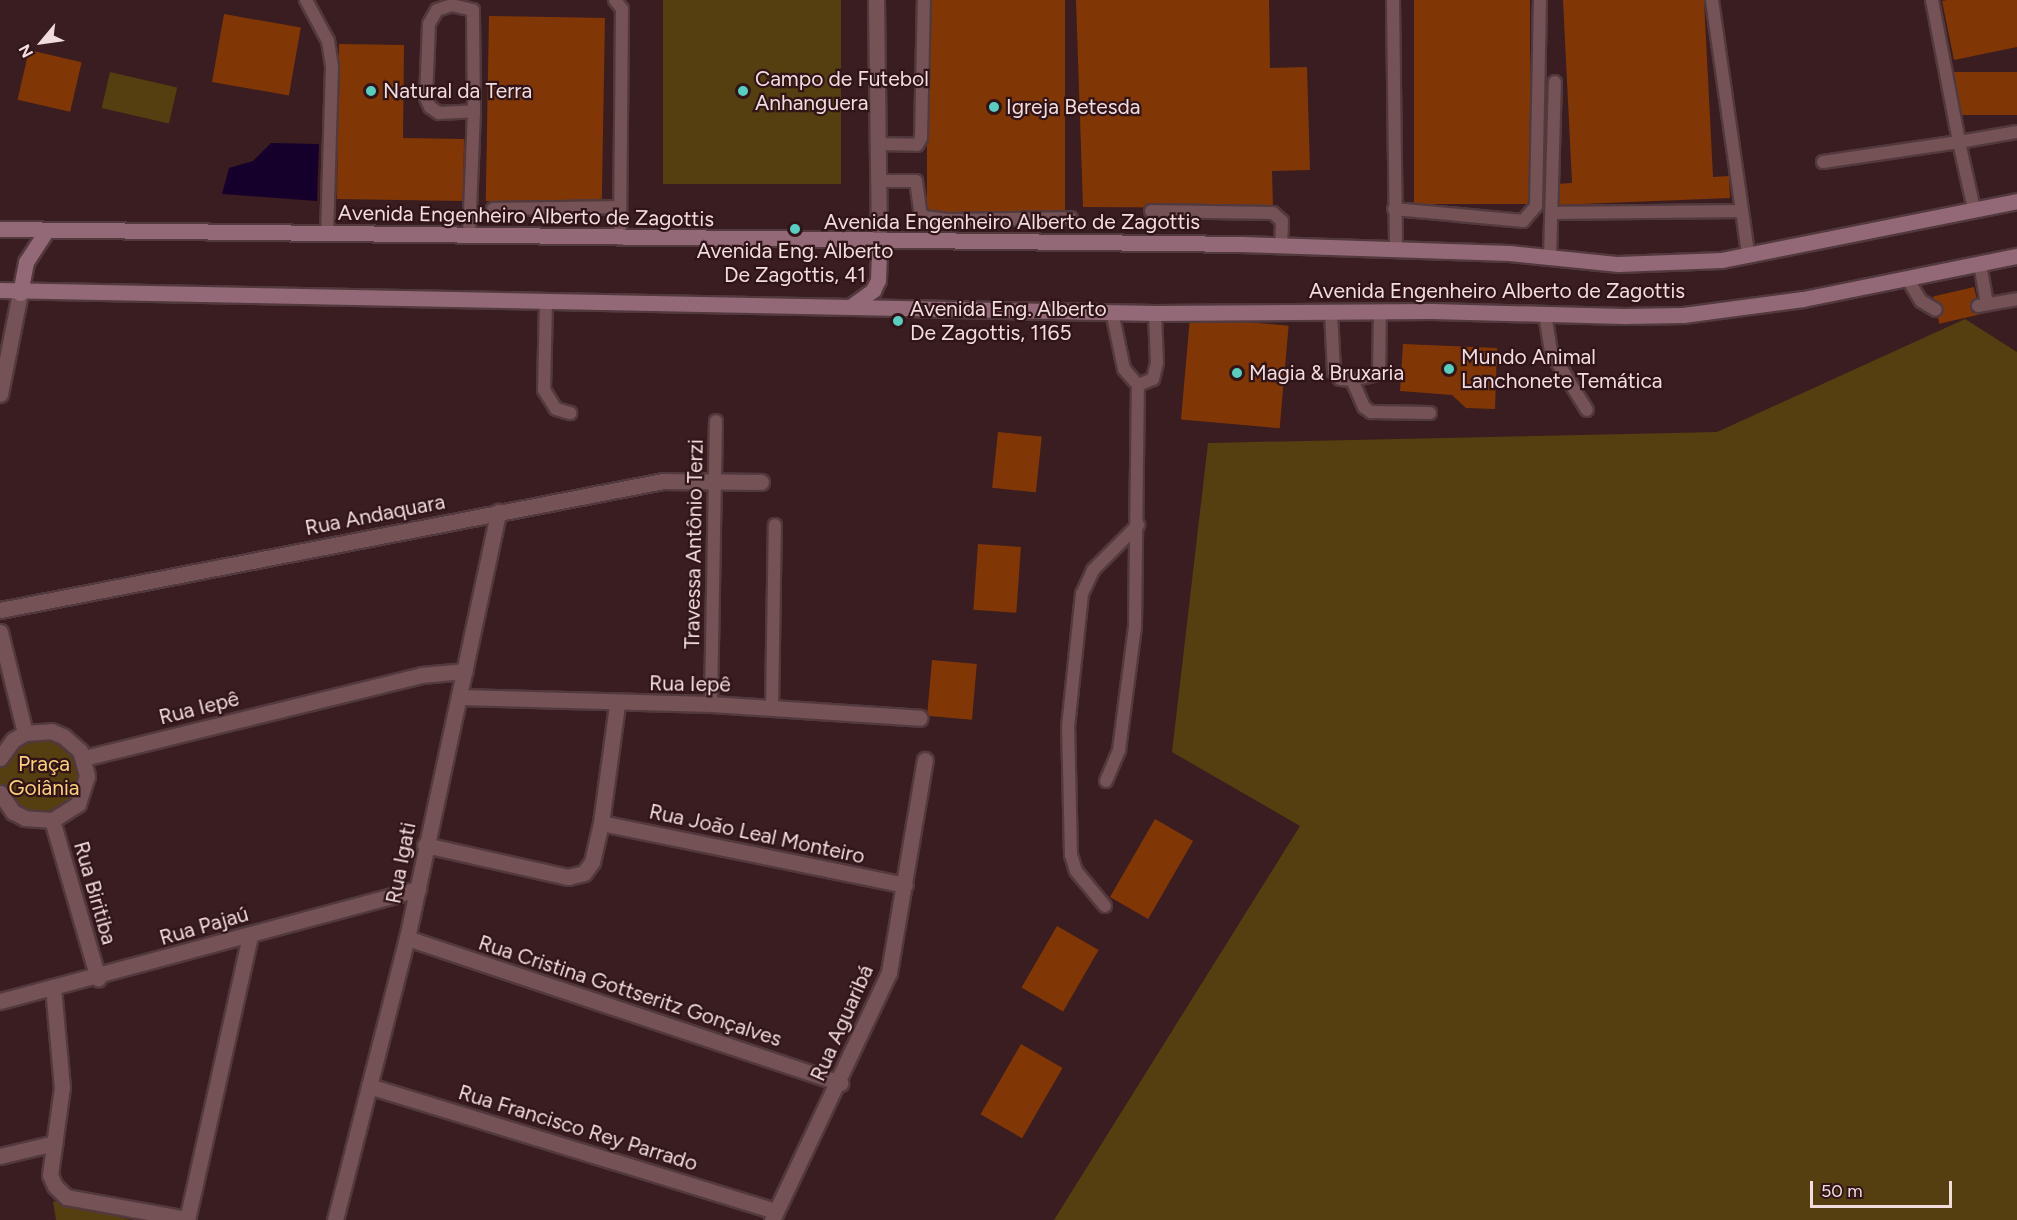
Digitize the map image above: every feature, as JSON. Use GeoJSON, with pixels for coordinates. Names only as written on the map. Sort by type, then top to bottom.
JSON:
{"type":"FeatureCollection","features":[{"type":"Feature","properties":{"kind":"main road","name":"Avenida Engenheiro Alberto de Zagottis"},"geometry":{"type":"LineString","coordinates":[[0,230],[879,243],[1281,245],[1550,257],[1618,264],[1700,261],[1748,254],[2017,201]]}},
{"type":"Feature","properties":{"kind":"main road"},"geometry":{"type":"LineString","coordinates":[[20,293],[26,262],[46,231]]}},
{"type":"Feature","properties":{"kind":"main road"},"geometry":{"type":"LineString","coordinates":[[850,306],[873,290],[878,280],[879,243]]}},
{"type":"Feature","properties":{"kind":"main road","name":"Avenida Engenheiro Alberto de Zagottis"},"geometry":{"type":"LineString","coordinates":[[0,290],[20,293],[1155,313],[1380,311],[1683,315],[1803,299],[2017,256]]}},
{"type":"Feature","properties":{"kind":"street"},"geometry":{"type":"LineString","coordinates":[[876,0],[879,243]]}},
{"type":"Feature","properties":{"kind":"street"},"geometry":{"type":"LineString","coordinates":[[0,394],[20,293]]}},
{"type":"Feature","properties":{"kind":"street","name":"Rua Andaquara"},"geometry":{"type":"LineString","coordinates":[[0,610],[663,481],[714,479],[760,482]]}},
{"type":"Feature","properties":{"kind":"street","name":"Rua Igati"},"geometry":{"type":"LineString","coordinates":[[335,1220],[407,938],[425,845],[460,697],[498,512]]}},
{"type":"Feature","properties":{"kind":"street"},"geometry":{"type":"LineString","coordinates":[[0,632],[25,733]]}},
{"type":"Feature","properties":{"kind":"street","name":"Rua Iepê"},"geometry":{"type":"LineString","coordinates":[[84,758],[420,675],[465,671]]}},
{"type":"Feature","properties":{"kind":"street","name":"Rua Iepê"},"geometry":{"type":"LineString","coordinates":[[460,697],[617,704],[711,705],[920,718]]}},
{"type":"Feature","properties":{"kind":"street"},"geometry":{"type":"LineString","coordinates":[[425,845],[568,877],[584,873],[592,862],[601,823],[617,704]]}},
{"type":"Feature","properties":{"kind":"street"},"geometry":{"type":"LineString","coordinates":[[0,758],[13,740],[25,733],[38,730],[63,736],[84,758],[85,790],[78,804],[52,820],[25,818],[13,812],[0,793]]}},
{"type":"Feature","properties":{"kind":"street","name":"Rua Aguaribá"},"geometry":{"type":"LineString","coordinates":[[774,1215],[840,1083],[889,972],[925,760]]}},
{"type":"Feature","properties":{"kind":"street","name":"Rua Biritiba"},"geometry":{"type":"LineString","coordinates":[[52,820],[98,978]]}},
{"type":"Feature","properties":{"kind":"street","name":"Rua João Leal Monteiro"},"geometry":{"type":"LineString","coordinates":[[601,823],[905,885]]}},
{"type":"Feature","properties":{"kind":"street","name":"Rua Pajaú"},"geometry":{"type":"LineString","coordinates":[[0,1001],[98,978],[418,889]]}},
{"type":"Feature","properties":{"kind":"street"},"geometry":{"type":"LineString","coordinates":[[52,987],[62,1087],[50,1175],[55,1186],[66,1197],[187,1220],[250,935]]}},
{"type":"Feature","properties":{"kind":"street","name":"Rua Cristina Gottseritz Gonçalves"},"geometry":{"type":"LineString","coordinates":[[407,938],[840,1083]]}},
{"type":"Feature","properties":{"kind":"street","name":"Rua Francisco Rey Parrado"},"geometry":{"type":"LineString","coordinates":[[369,1086],[774,1215]]}},
{"type":"Feature","properties":{"kind":"street"},"geometry":{"type":"LineString","coordinates":[[0,1156],[54,1143]]}},
{"type":"Feature","properties":{"kind":"lane"},"geometry":{"type":"LineString","coordinates":[[306,0],[328,41],[332,67],[327,234]]}},
{"type":"Feature","properties":{"kind":"lane"},"geometry":{"type":"LineString","coordinates":[[615,0],[622,9],[620,239]]}},
{"type":"Feature","properties":{"kind":"lane"},"geometry":{"type":"LineString","coordinates":[[878,144],[917,145],[921,138],[924,0]]}},
{"type":"Feature","properties":{"kind":"lane"},"geometry":{"type":"LineString","coordinates":[[1393,0],[1396,249]]}},
{"type":"Feature","properties":{"kind":"lane"},"geometry":{"type":"LineString","coordinates":[[1394,209],[1522,221],[1536,206],[1540,0]]}},
{"type":"Feature","properties":{"kind":"lane"},"geometry":{"type":"LineString","coordinates":[[1712,0],[1739,211],[1748,254]]}},
{"type":"Feature","properties":{"kind":"lane"},"geometry":{"type":"LineString","coordinates":[[1932,0],[1974,209]]}},
{"type":"Feature","properties":{"kind":"lane"},"geometry":{"type":"LineString","coordinates":[[469,236],[474,111],[473,10],[452,5],[437,10],[429,24],[426,98],[430,107],[439,113],[474,111]]}},
{"type":"Feature","properties":{"kind":"lane"},"geometry":{"type":"LineString","coordinates":[[1550,257],[1555,82]]}},
{"type":"Feature","properties":{"kind":"lane"},"geometry":{"type":"LineString","coordinates":[[1823,162],[2017,132]]}},
{"type":"Feature","properties":{"kind":"lane"},"geometry":{"type":"LineString","coordinates":[[878,181],[916,181],[920,211],[924,217],[949,220],[1071,218]]}},
{"type":"Feature","properties":{"kind":"lane"},"geometry":{"type":"LineString","coordinates":[[493,209],[620,207]]}},
{"type":"Feature","properties":{"kind":"lane"},"geometry":{"type":"LineString","coordinates":[[1151,211],[1273,213],[1282,220],[1281,245]]}},
{"type":"Feature","properties":{"kind":"lane"},"geometry":{"type":"LineString","coordinates":[[1552,213],[1739,211]]}},
{"type":"Feature","properties":{"kind":"lane"},"geometry":{"type":"LineString","coordinates":[[1980,264],[1983,305],[2017,299]]}},
{"type":"Feature","properties":{"kind":"lane"},"geometry":{"type":"LineString","coordinates":[[1907,278],[1921,301],[1936,310]]}},
{"type":"Feature","properties":{"kind":"lane"},"geometry":{"type":"LineString","coordinates":[[546,302],[544,390],[556,409],[570,413]]}},
{"type":"Feature","properties":{"kind":"lane"},"geometry":{"type":"LineString","coordinates":[[1331,311],[1334,372],[1340,379],[1352,380],[1379,374],[1380,311]]}},
{"type":"Feature","properties":{"kind":"lane"},"geometry":{"type":"LineString","coordinates":[[1106,781],[1119,750],[1134,637],[1138,525],[1137,384],[1124,369],[1112,312]]}},
{"type":"Feature","properties":{"kind":"lane"},"geometry":{"type":"LineString","coordinates":[[1137,384],[1153,379],[1155,313]]}},
{"type":"Feature","properties":{"kind":"lane"},"geometry":{"type":"LineString","coordinates":[[1545,314],[1551,352],[1587,410]]}},
{"type":"Feature","properties":{"kind":"lane"},"geometry":{"type":"LineString","coordinates":[[1352,380],[1364,407],[1371,412],[1430,413]]}},
{"type":"Feature","properties":{"kind":"lane","name":"Travessa Antônio Terzi"},"geometry":{"type":"LineString","coordinates":[[711,705],[716,421]]}},
{"type":"Feature","properties":{"kind":"lane"},"geometry":{"type":"LineString","coordinates":[[772,708],[775,525]]}},
{"type":"Feature","properties":{"kind":"lane"},"geometry":{"type":"LineString","coordinates":[[1105,906],[1076,871],[1071,855],[1068,727],[1082,594],[1093,570],[1138,525]]}},
{"type":"Feature","properties":{"kind":"green space","name":"Campo de Futebol Anhanguera"},"geometry":{"type":"Polygon","coordinates":[[[663,0],[841,0],[841,184],[663,184],[663,0]]]}},
{"type":"Feature","properties":{"kind":"green space"},"geometry":{"type":"Polygon","coordinates":[[[110,72],[177,88],[169,124],[102,108],[110,72]]]}},
{"type":"Feature","properties":{"kind":"green space"},"geometry":{"type":"Polygon","coordinates":[[[1965,319],[2017,352],[2017,1220],[1054,1220],[1300,826],[1172,752],[1208,443],[1717,432],[1965,319]]]}},
{"type":"Feature","properties":{"kind":"green space","name":"Praça Goiânia"},"geometry":{"type":"Polygon","coordinates":[[[25,733],[73,743],[85,791],[38,821],[0,793],[0,758],[25,733]]]}},
{"type":"Feature","properties":{"kind":"green space"},"geometry":{"type":"Polygon","coordinates":[[[53,1201],[131,1220],[56,1220],[53,1201]]]}},
{"type":"Feature","properties":{"kind":"shaded area"},"geometry":{"type":"Polygon","coordinates":[[[271,143],[319,144],[317,201],[222,194],[229,168],[253,161],[271,143]]]}},
{"type":"Feature","properties":{"kind":"building","name":"Igreja Betesda"},"geometry":{"type":"Polygon","coordinates":[[[927,0],[1065,0],[1065,213],[927,213],[927,0]]]}},
{"type":"Feature","properties":{"kind":"building"},"geometry":{"type":"Polygon","coordinates":[[[1076,0],[1269,0],[1270,68],[1307,67],[1310,170],[1272,171],[1273,208],[1083,207],[1076,0]]]}},
{"type":"Feature","properties":{"kind":"building"},"geometry":{"type":"Polygon","coordinates":[[[1414,0],[1530,0],[1530,204],[1414,204],[1414,0]]]}},
{"type":"Feature","properties":{"kind":"building"},"geometry":{"type":"Polygon","coordinates":[[[1563,0],[1704,0],[1713,177],[1729,176],[1730,198],[1557,205],[1556,184],[1572,183],[1563,0]]]}},
{"type":"Feature","properties":{"kind":"building"},"geometry":{"type":"Polygon","coordinates":[[[2017,0],[2017,47],[1954,60],[1942,1],[2017,0]]]}},
{"type":"Feature","properties":{"kind":"building"},"geometry":{"type":"Polygon","coordinates":[[[224,14],[301,28],[289,95],[212,82],[224,14]]]}},
{"type":"Feature","properties":{"kind":"building"},"geometry":{"type":"Polygon","coordinates":[[[489,16],[605,18],[602,203],[486,201],[489,16]]]}},
{"type":"Feature","properties":{"kind":"building","name":"Natural da Terra"},"geometry":{"type":"Polygon","coordinates":[[[339,44],[404,45],[403,138],[464,139],[463,201],[337,199],[339,44]]]}},
{"type":"Feature","properties":{"kind":"building"},"geometry":{"type":"Polygon","coordinates":[[[29,50],[82,62],[70,112],[18,100],[29,50]]]}},
{"type":"Feature","properties":{"kind":"building"},"geometry":{"type":"Polygon","coordinates":[[[1948,72],[2017,72],[2017,115],[1948,115],[1948,72]]]}},
{"type":"Feature","properties":{"kind":"building"},"geometry":{"type":"Polygon","coordinates":[[[1974,287],[1980,314],[1939,324],[1933,296],[1974,287]]]}},
{"type":"Feature","properties":{"kind":"building","name":"Magia & Bruxaria"},"geometry":{"type":"Polygon","coordinates":[[[1190,317],[1289,326],[1280,428],[1181,420],[1190,317]]]}},
{"type":"Feature","properties":{"kind":"building","name":"Mundo Animal Lanchonete Temática"},"geometry":{"type":"Polygon","coordinates":[[[1403,344],[1497,348],[1495,409],[1466,408],[1452,395],[1400,391],[1403,344]]]}},
{"type":"Feature","properties":{"kind":"building"},"geometry":{"type":"Polygon","coordinates":[[[998,432],[1042,437],[1036,492],[992,488],[998,432]]]}},
{"type":"Feature","properties":{"kind":"building"},"geometry":{"type":"Polygon","coordinates":[[[978,544],[1021,547],[1016,613],[973,610],[978,544]]]}},
{"type":"Feature","properties":{"kind":"building"},"geometry":{"type":"Polygon","coordinates":[[[932,660],[977,664],[972,720],[927,716],[932,660]]]}},
{"type":"Feature","properties":{"kind":"building"},"geometry":{"type":"Polygon","coordinates":[[[1155,819],[1193,841],[1148,919],[1110,897],[1155,819]]]}},
{"type":"Feature","properties":{"kind":"building"},"geometry":{"type":"Polygon","coordinates":[[[1057,926],[1099,950],[1063,1011],[1022,987],[1057,926]]]}},
{"type":"Feature","properties":{"kind":"building"},"geometry":{"type":"Polygon","coordinates":[[[1021,1044],[1063,1068],[1022,1138],[980,1114],[1021,1044]]]}},
{"type":"Feature","properties":{"kind":"place","name":"Natural da Terra"},"geometry":{"type":"Point","coordinates":[371,91]}},
{"type":"Feature","properties":{"kind":"place","name":"Campo de Futebol Anhanguera"},"geometry":{"type":"Point","coordinates":[743,91]}},
{"type":"Feature","properties":{"kind":"place","name":"Igreja Betesda"},"geometry":{"type":"Point","coordinates":[994,107]}},
{"type":"Feature","properties":{"kind":"place","name":"Avenida Eng. Alberto De Zagottis, 41"},"geometry":{"type":"Point","coordinates":[795,229]}},
{"type":"Feature","properties":{"kind":"place","name":"Avenida Eng. Alberto De Zagottis, 1165"},"geometry":{"type":"Point","coordinates":[898,321]}},
{"type":"Feature","properties":{"kind":"place","name":"Mundo Animal Lanchonete Temática"},"geometry":{"type":"Point","coordinates":[1449,369]}},
{"type":"Feature","properties":{"kind":"place","name":"Magia & Bruxaria"},"geometry":{"type":"Point","coordinates":[1237,373]}}]}
